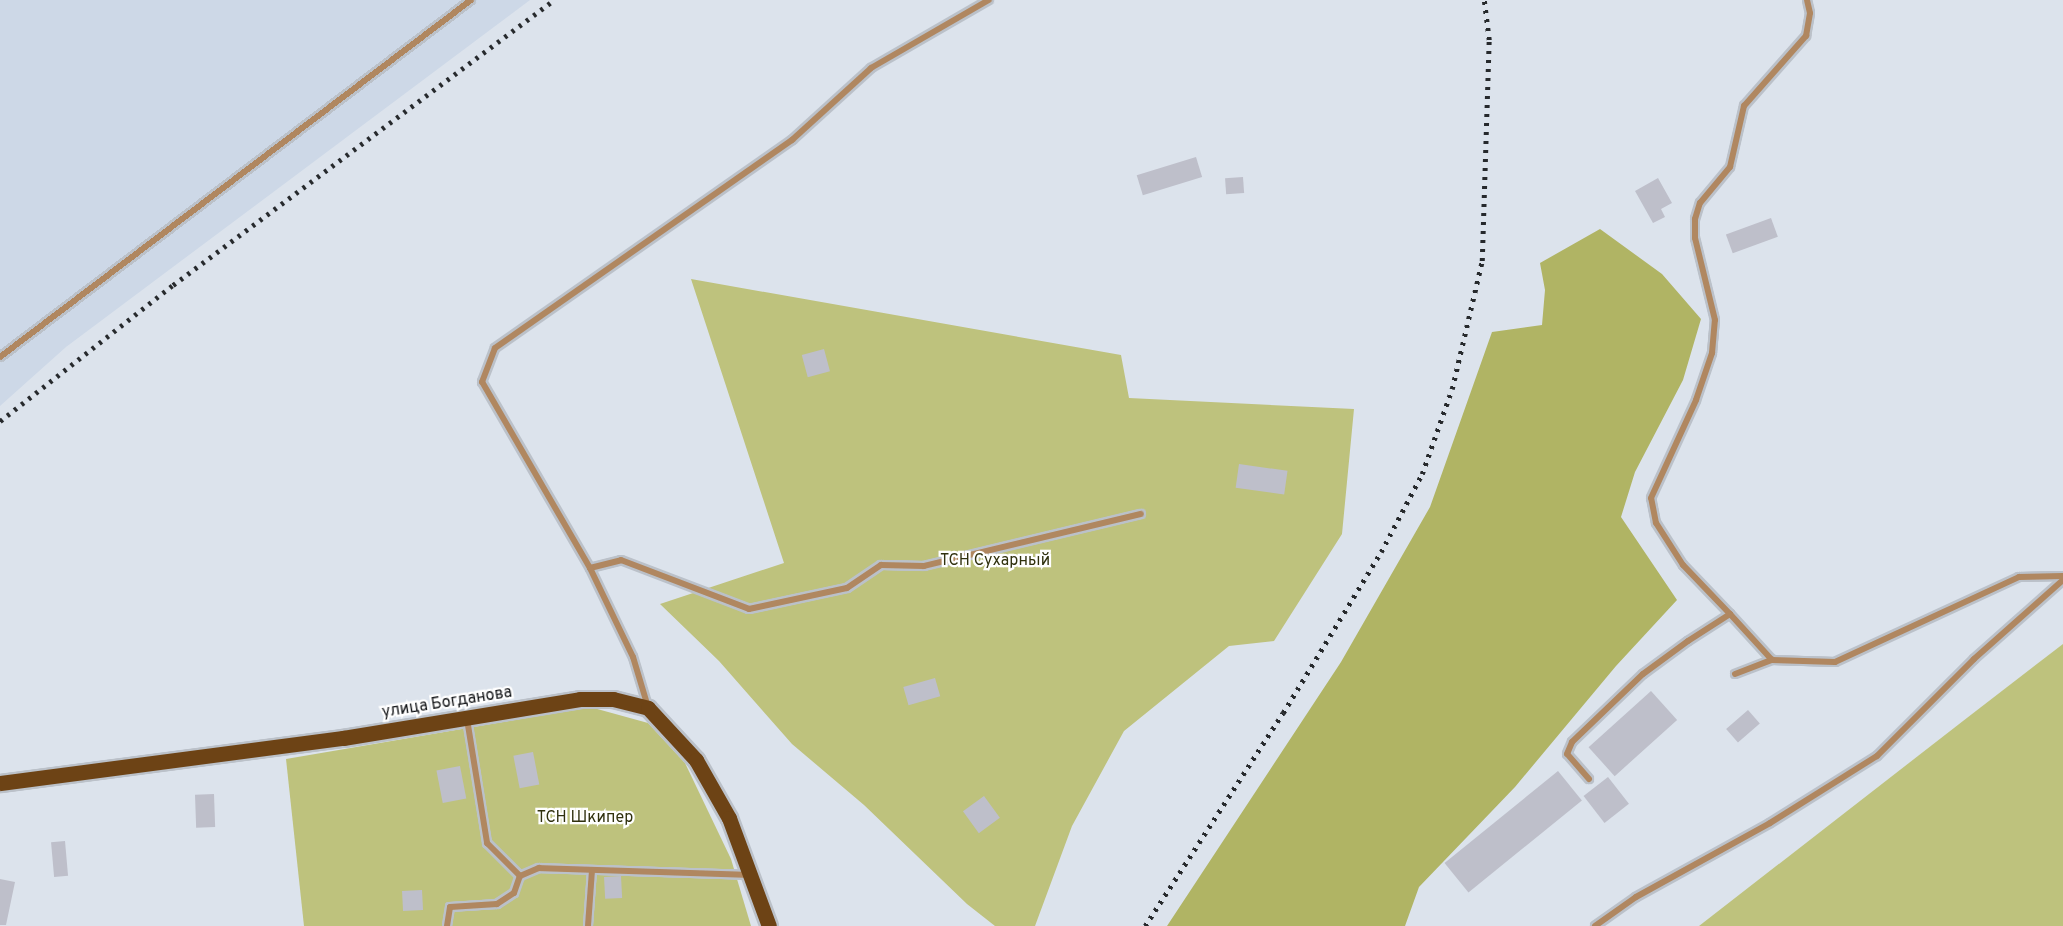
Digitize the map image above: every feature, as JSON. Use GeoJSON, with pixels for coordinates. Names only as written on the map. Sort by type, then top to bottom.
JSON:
{"type":"FeatureCollection","features":[{"type":"Feature","properties":{"kind":"main road","name":"улица Богданова"},"geometry":{"type":"LineString","coordinates":[[0,783],[467,718],[580,699],[613,699],[648,708]]}},
{"type":"Feature","properties":{"kind":"main road"},"geometry":{"type":"LineString","coordinates":[[648,708],[696,760],[729,818],[753,876],[769,926]]}},
{"type":"Feature","properties":{"kind":"lane"},"geometry":{"type":"LineString","coordinates":[[0,357],[471,0]]}},
{"type":"Feature","properties":{"kind":"lane"},"geometry":{"type":"LineString","coordinates":[[648,708],[633,657],[590,568],[482,382],[495,348],[792,140],[871,68],[988,0]]}},
{"type":"Feature","properties":{"kind":"lane"},"geometry":{"type":"LineString","coordinates":[[1772,660],[1683,566],[1656,523],[1651,498],[1696,400],[1712,352],[1715,320],[1695,238],[1695,219],[1700,203],[1730,166],[1744,106],[1806,36],[1810,14],[1807,0]]}},
{"type":"Feature","properties":{"kind":"lane"},"geometry":{"type":"LineString","coordinates":[[590,568],[621,560],[749,609],[847,588],[881,565],[924,566],[1142,514]]}},
{"type":"Feature","properties":{"kind":"lane"},"geometry":{"type":"LineString","coordinates":[[1735,674],[1772,660],[1835,662],[2019,577],[2063,578]]}},
{"type":"Feature","properties":{"kind":"lane"},"geometry":{"type":"LineString","coordinates":[[1595,926],[1636,897],[1770,823],[1877,756],[1974,659],[2063,578]]}},
{"type":"Feature","properties":{"kind":"lane"},"geometry":{"type":"LineString","coordinates":[[1589,779],[1567,754],[1572,742],[1643,674],[1730,614]]}},
{"type":"Feature","properties":{"kind":"lane"},"geometry":{"type":"LineString","coordinates":[[467,718],[487,843],[520,876]]}},
{"type":"Feature","properties":{"kind":"lane"},"geometry":{"type":"LineString","coordinates":[[447,926],[450,907],[497,904],[514,892],[520,876],[539,868],[753,876]]}},
{"type":"Feature","properties":{"kind":"lane"},"geometry":{"type":"LineString","coordinates":[[588,926],[592,870]]}},
{"type":"Feature","properties":{"kind":"shaded area"},"geometry":{"type":"Polygon","coordinates":[[[0,0],[530,0],[66,347],[0,406],[0,0]]]}},
{"type":"Feature","properties":{"kind":"green space"},"geometry":{"type":"Polygon","coordinates":[[[1600,229],[1662,274],[1701,319],[1683,380],[1635,472],[1621,517],[1677,600],[1616,666],[1515,787],[1419,887],[1405,926],[1167,926],[1341,662],[1430,507],[1492,332],[1542,325],[1545,290],[1540,263],[1600,229]]]}},
{"type":"Feature","properties":{"kind":"green space","name":"ТСН Сухарный"},"geometry":{"type":"Polygon","coordinates":[[[691,279],[1121,355],[1129,398],[1354,409],[1342,534],[1274,641],[1229,646],[1124,731],[1072,826],[1035,926],[995,926],[967,904],[864,805],[792,744],[719,661],[660,604],[784,563],[691,279]]]}},
{"type":"Feature","properties":{"kind":"green space"},"geometry":{"type":"Polygon","coordinates":[[[2063,644],[2063,926],[1699,926],[1963,721],[2063,644]]]}},
{"type":"Feature","properties":{"kind":"green space","name":"ТСН Шкипер"},"geometry":{"type":"Polygon","coordinates":[[[590,707],[648,723],[685,763],[731,859],[751,926],[304,926],[286,759],[590,707]]]}},
{"type":"Feature","properties":{"kind":"building"},"geometry":{"type":"Polygon","coordinates":[[[1196,157],[1202,177],[1143,195],[1137,175],[1196,157]]]}},
{"type":"Feature","properties":{"kind":"building"},"geometry":{"type":"Polygon","coordinates":[[[1243,177],[1244,193],[1226,194],[1225,178],[1243,177]]]}},
{"type":"Feature","properties":{"kind":"building"},"geometry":{"type":"Polygon","coordinates":[[[1658,178],[1672,203],[1661,209],[1665,217],[1653,223],[1635,191],[1658,178]]]}},
{"type":"Feature","properties":{"kind":"building"},"geometry":{"type":"Polygon","coordinates":[[[1771,218],[1778,237],[1733,253],[1726,234],[1771,218]]]}},
{"type":"Feature","properties":{"kind":"building"},"geometry":{"type":"Polygon","coordinates":[[[824,349],[830,371],[808,377],[802,355],[824,349]]]}},
{"type":"Feature","properties":{"kind":"building"},"geometry":{"type":"Polygon","coordinates":[[[1239,464],[1288,471],[1284,495],[1236,488],[1239,464]]]}},
{"type":"Feature","properties":{"kind":"building"},"geometry":{"type":"Polygon","coordinates":[[[935,678],[940,696],[909,705],[903,687],[935,678]]]}},
{"type":"Feature","properties":{"kind":"building"},"geometry":{"type":"Polygon","coordinates":[[[1651,691],[1677,720],[1615,776],[1589,747],[1651,691]]]}},
{"type":"Feature","properties":{"kind":"building"},"geometry":{"type":"Polygon","coordinates":[[[1748,710],[1760,724],[1738,743],[1726,729],[1748,710]]]}},
{"type":"Feature","properties":{"kind":"building"},"geometry":{"type":"Polygon","coordinates":[[[533,752],[539,784],[520,788],[513,756],[533,752]]]}},
{"type":"Feature","properties":{"kind":"building"},"geometry":{"type":"Polygon","coordinates":[[[460,766],[466,798],[443,803],[436,771],[460,766]]]}},
{"type":"Feature","properties":{"kind":"building"},"geometry":{"type":"Polygon","coordinates":[[[1558,771],[1582,801],[1468,892],[1445,863],[1558,771]]]}},
{"type":"Feature","properties":{"kind":"building"},"geometry":{"type":"Polygon","coordinates":[[[1608,777],[1629,804],[1605,823],[1584,796],[1608,777]]]}},
{"type":"Feature","properties":{"kind":"building"},"geometry":{"type":"Polygon","coordinates":[[[214,794],[215,827],[196,828],[195,795],[214,794]]]}},
{"type":"Feature","properties":{"kind":"building"},"geometry":{"type":"Polygon","coordinates":[[[984,796],[1000,818],[979,833],[963,811],[984,796]]]}},
{"type":"Feature","properties":{"kind":"building"},"geometry":{"type":"Polygon","coordinates":[[[65,841],[68,876],[54,877],[51,842],[65,841]]]}},
{"type":"Feature","properties":{"kind":"building"},"geometry":{"type":"Polygon","coordinates":[[[621,876],[622,898],[605,899],[604,877],[621,876]]]}},
{"type":"Feature","properties":{"kind":"building"},"geometry":{"type":"Polygon","coordinates":[[[0,879],[15,882],[6,925],[0,925],[0,879]]]}},
{"type":"Feature","properties":{"kind":"building"},"geometry":{"type":"Polygon","coordinates":[[[422,890],[423,910],[403,911],[402,891],[422,890]]]}},
{"type":"Feature","properties":{"kind":"railway"},"geometry":{"type":"LineString","coordinates":[[0,421],[173,285],[554,0]]}},
{"type":"Feature","properties":{"kind":"railway"},"geometry":{"type":"LineString","coordinates":[[1145,926],[1283,713],[1381,552],[1422,474],[1452,389],[1482,261],[1489,40],[1484,0]]}}]}
